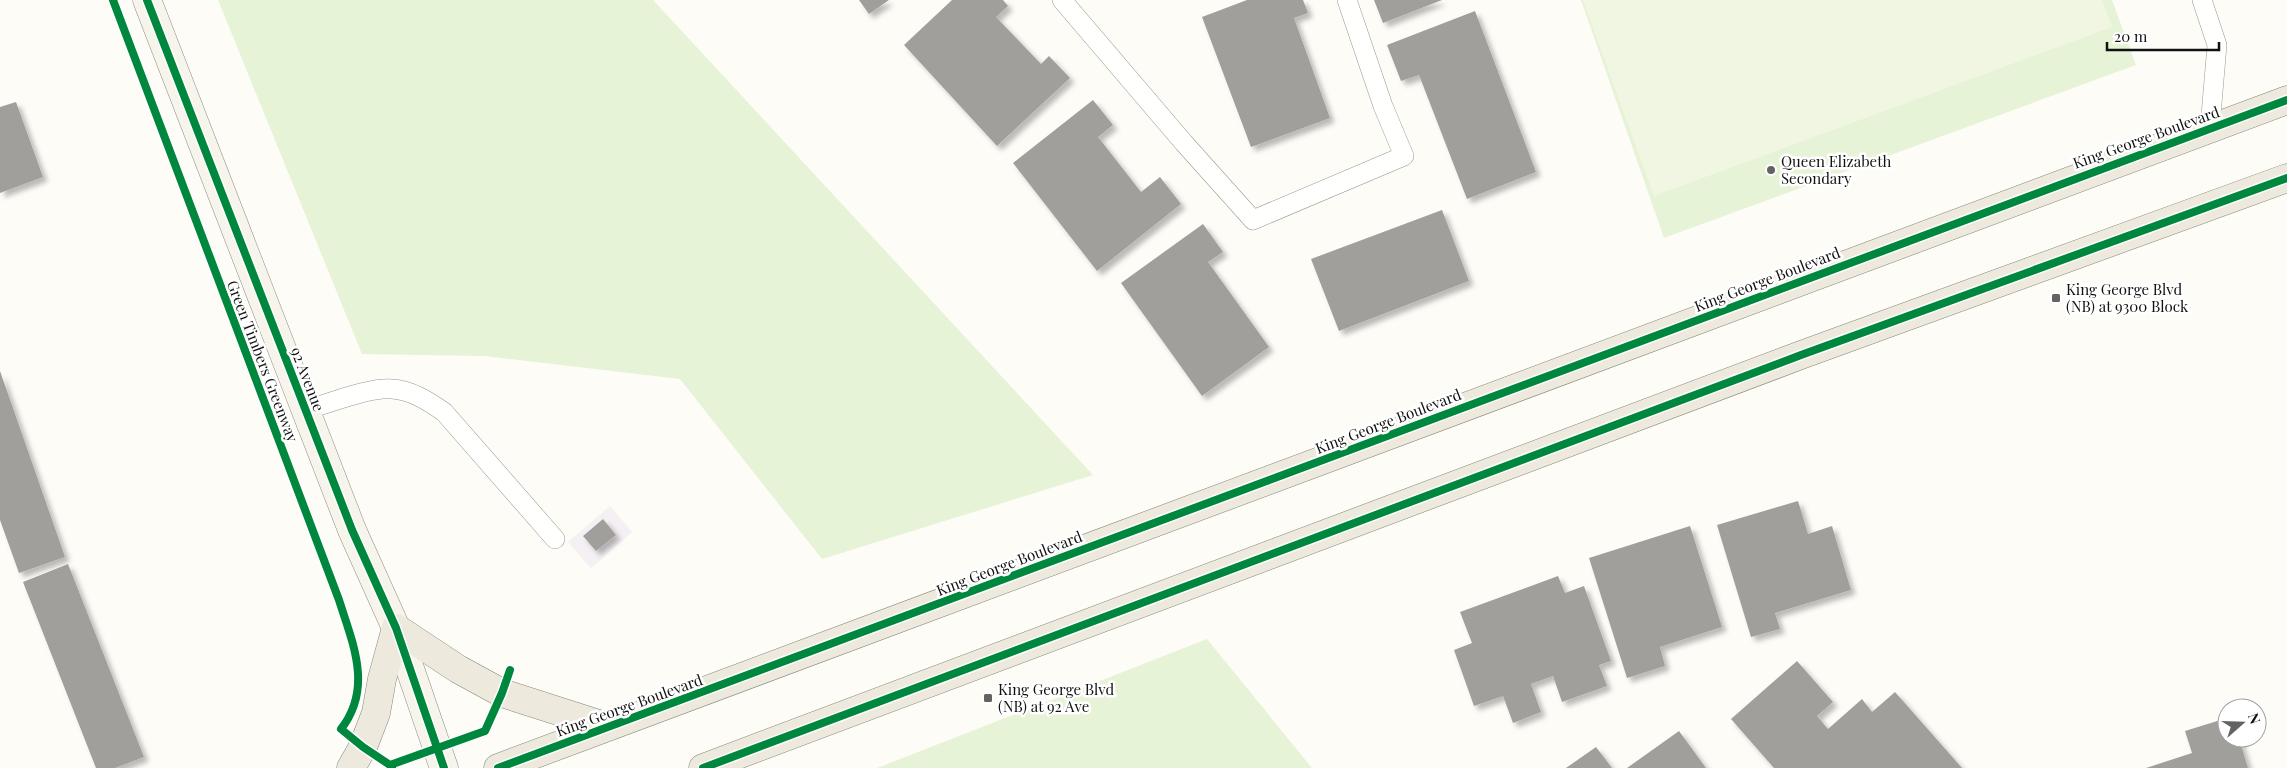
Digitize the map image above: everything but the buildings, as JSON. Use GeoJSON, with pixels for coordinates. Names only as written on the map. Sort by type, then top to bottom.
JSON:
{"type":"FeatureCollection","features":[{"type":"Feature","properties":{"kind":"main road","name":"92 Avenue"},"geometry":{"type":"LineString","coordinates":[[147,0],[352,530],[396,628],[444,768]]}},
{"type":"Feature","properties":{"kind":"main road","name":"King George Boulevard"},"geometry":{"type":"LineString","coordinates":[[498,768],[2210,127],[2287,100]]}},
{"type":"Feature","properties":{"kind":"main road"},"geometry":{"type":"LineString","coordinates":[[703,768],[1811,352],[2287,178]]}},
{"type":"Feature","properties":{"kind":"main road"},"geometry":{"type":"LineString","coordinates":[[351,768],[363,748],[376,713],[382,679],[396,628],[458,669],[502,693],[608,727]]}},
{"type":"Feature","properties":{"kind":"lane"},"geometry":{"type":"LineString","coordinates":[[1062,0],[1184,143],[1254,220],[1404,156],[1383,106],[1347,0]]}},
{"type":"Feature","properties":{"kind":"lane"},"geometry":{"type":"LineString","coordinates":[[2202,0],[2218,45],[2210,127]]}},
{"type":"Feature","properties":{"kind":"lane"},"geometry":{"type":"LineString","coordinates":[[305,410],[373,391],[391,389],[424,399],[444,412],[555,540]]}},
{"type":"Feature","properties":{"kind":"shaded area"},"geometry":{"type":"Polygon","coordinates":[[[610,506],[632,532],[591,568],[568,542],[610,506]]]}},
{"type":"Feature","properties":{"kind":"green space"},"geometry":{"type":"Polygon","coordinates":[[[218,0],[653,0],[1093,475],[822,559],[680,379],[484,356],[362,354],[218,0]]]}},
{"type":"Feature","properties":{"kind":"green space","name":"Queen Elizabeth Secondary"},"geometry":{"type":"Polygon","coordinates":[[[1581,0],[2112,0],[2136,65],[1664,238],[1581,0]]]}},
{"type":"Feature","properties":{"kind":"green space"},"geometry":{"type":"Polygon","coordinates":[[[1583,0],[2102,0],[2112,27],[1654,196],[1583,0]]]}},
{"type":"Feature","properties":{"kind":"green space"},"geometry":{"type":"Polygon","coordinates":[[[1207,639],[1312,768],[877,768],[1207,639]]]}},
{"type":"Feature","properties":{"kind":"cycle path","name":"Green Timbers Greenway"},"geometry":{"type":"LineString","coordinates":[[113,0],[350,633],[357,666],[358,682],[356,698],[351,713],[341,729],[392,768]]}},
{"type":"Feature","properties":{"kind":"cycle path"},"geometry":{"type":"LineString","coordinates":[[147,0],[352,530],[396,628],[444,768]]}},
{"type":"Feature","properties":{"kind":"cycle path"},"geometry":{"type":"LineString","coordinates":[[498,768],[2287,100]]}},
{"type":"Feature","properties":{"kind":"cycle path"},"geometry":{"type":"LineString","coordinates":[[703,768],[1801,355],[2287,178]]}},
{"type":"Feature","properties":{"kind":"cycle path"},"geometry":{"type":"LineString","coordinates":[[390,765],[485,731],[510,670]]}},
{"type":"Feature","properties":{"kind":"place","name":"Queen Elizabeth Secondary"},"geometry":{"type":"Point","coordinates":[1771,170]}},
{"type":"Feature","properties":{"kind":"place","name":"King George Blvd (NB) at 9300 Block"},"geometry":{"type":"Point","coordinates":[2056,298]}},
{"type":"Feature","properties":{"kind":"place","name":"King George Blvd (NB) at 92 Ave"},"geometry":{"type":"Point","coordinates":[988,698]}}]}
